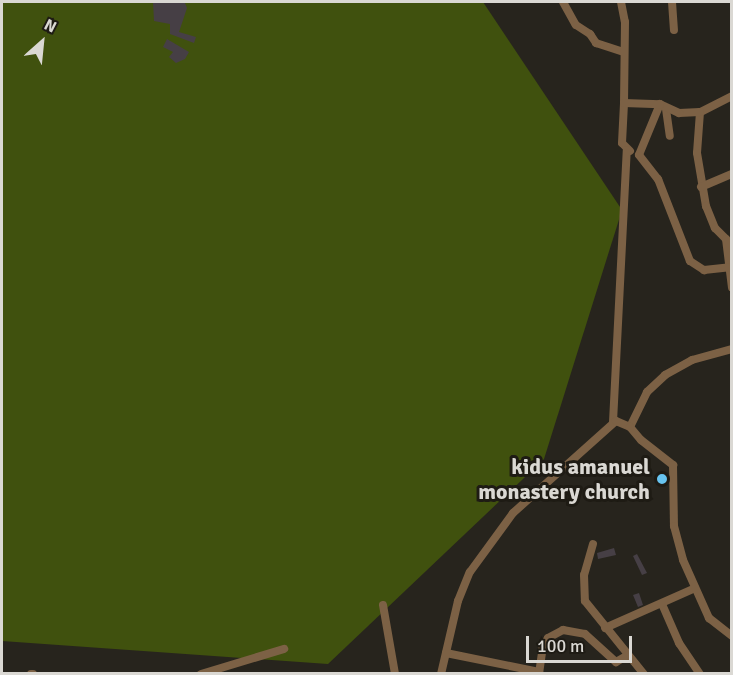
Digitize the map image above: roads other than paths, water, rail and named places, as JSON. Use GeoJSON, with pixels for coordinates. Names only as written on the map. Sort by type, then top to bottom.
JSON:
{"type":"FeatureCollection","features":[{"type":"Feature","properties":{"kind":"street"},"geometry":{"type":"LineString","coordinates":[[563,2],[576,25],[590,34],[596,43],[624,52]]}},
{"type":"Feature","properties":{"kind":"street"},"geometry":{"type":"LineString","coordinates":[[621,2],[624,52],[622,143],[627,150],[639,155],[658,178],[690,261],[704,270],[731,267]]}},
{"type":"Feature","properties":{"kind":"street"},"geometry":{"type":"LineString","coordinates":[[672,2],[674,30]]}},
{"type":"Feature","properties":{"kind":"street"},"geometry":{"type":"LineString","coordinates":[[624,103],[663,106],[679,113],[700,112],[732,96]]}},
{"type":"Feature","properties":{"kind":"street"},"geometry":{"type":"LineString","coordinates":[[663,106],[670,136]]}},
{"type":"Feature","properties":{"kind":"street"},"geometry":{"type":"LineString","coordinates":[[639,155],[663,106]]}},
{"type":"Feature","properties":{"kind":"street"},"geometry":{"type":"LineString","coordinates":[[700,112],[698,153],[701,187],[710,221],[729,238],[732,288]]}},
{"type":"Feature","properties":{"kind":"street"},"geometry":{"type":"LineString","coordinates":[[622,424],[627,150]]}},
{"type":"Feature","properties":{"kind":"street"},"geometry":{"type":"LineString","coordinates":[[701,187],[732,174]]}},
{"type":"Feature","properties":{"kind":"street"},"geometry":{"type":"LineString","coordinates":[[441,674],[470,572],[513,513],[622,424],[647,392],[665,375],[692,360],[732,350]]}},
{"type":"Feature","properties":{"kind":"street"},"geometry":{"type":"LineString","coordinates":[[622,424],[673,465],[674,526],[693,589],[709,618],[732,636]]}},
{"type":"Feature","properties":{"kind":"street"},"geometry":{"type":"LineString","coordinates":[[593,544],[582,591],[605,628],[644,674]]}},
{"type":"Feature","properties":{"kind":"street"},"geometry":{"type":"LineString","coordinates":[[605,628],[693,589]]}},
{"type":"Feature","properties":{"kind":"street"},"geometry":{"type":"LineString","coordinates":[[383,604],[395,674]]}},
{"type":"Feature","properties":{"kind":"street"},"geometry":{"type":"LineString","coordinates":[[662,604],[679,643],[700,674]]}},
{"type":"Feature","properties":{"kind":"street"},"geometry":{"type":"LineString","coordinates":[[446,653],[539,673],[543,647],[548,638],[563,630],[585,634],[616,662],[628,655]]}},
{"type":"Feature","properties":{"kind":"street"},"geometry":{"type":"LineString","coordinates":[[201,674],[284,649]]}},
{"type":"Feature","properties":{"kind":"place","name":"kidus amanuel monastery church"},"geometry":{"type":"Point","coordinates":[662,479]}}]}
